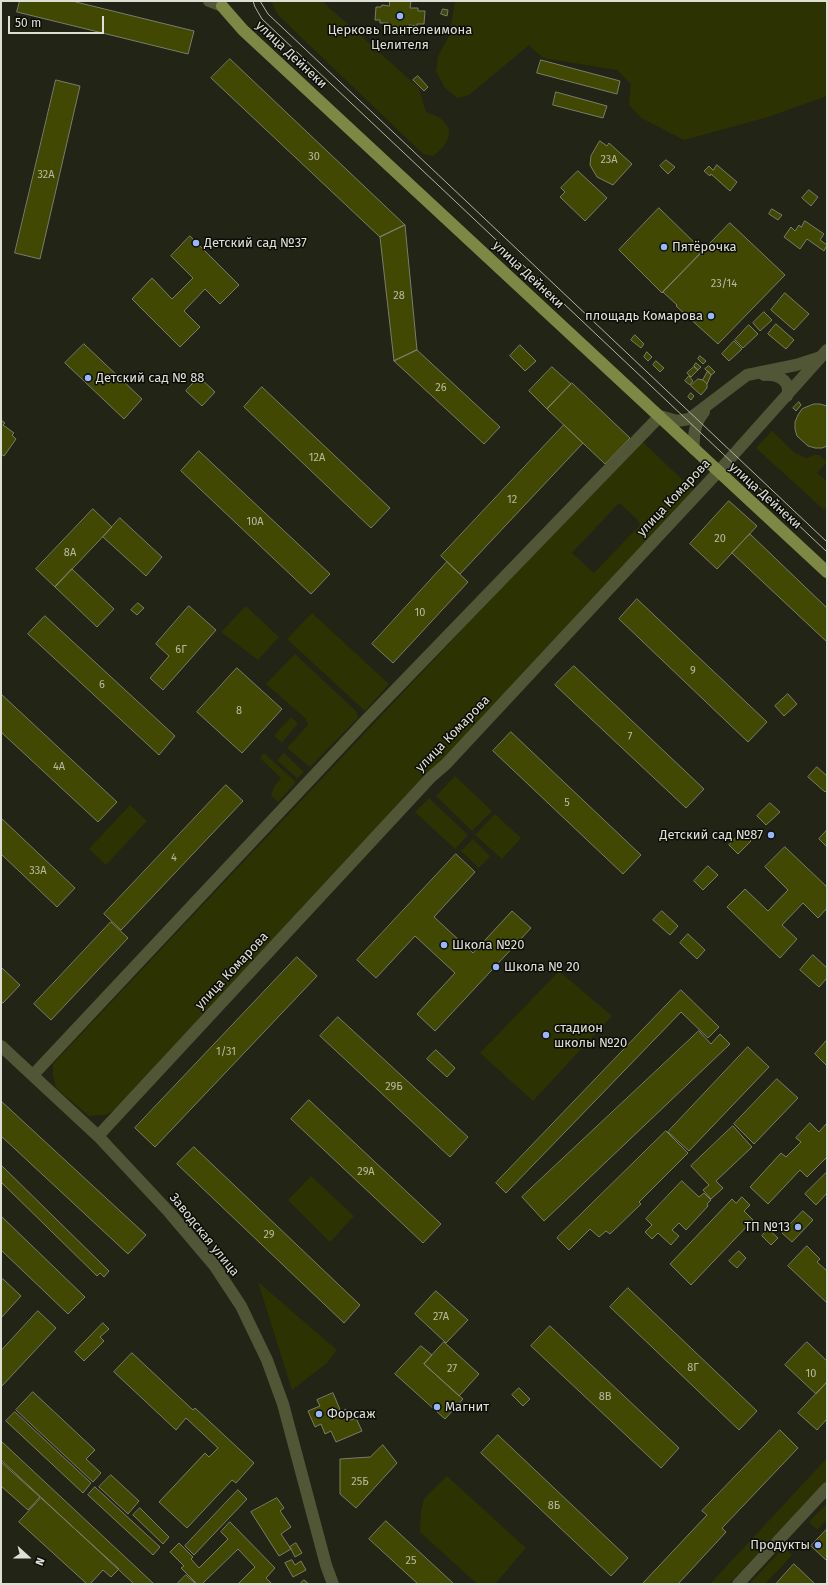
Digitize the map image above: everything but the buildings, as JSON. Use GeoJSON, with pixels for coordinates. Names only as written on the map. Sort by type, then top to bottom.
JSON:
{"type":"FeatureCollection","features":[{"type":"Feature","properties":{"kind":"main road","name":"улица Дейнеки"},"geometry":{"type":"LineString","coordinates":[[221,3],[243,30],[827,572]]}},
{"type":"Feature","properties":{"kind":"street","name":"улица Дейнеки"},"geometry":{"type":"LineString","coordinates":[[209,1],[221,3]]}},
{"type":"Feature","properties":{"kind":"street"},"geometry":{"type":"LineString","coordinates":[[33,1075],[367,719],[660,416],[680,422],[689,420],[740,379],[750,374],[796,365],[824,354]]}},
{"type":"Feature","properties":{"kind":"street","name":"улица Комарова"},"geometry":{"type":"LineString","coordinates":[[98,1136],[431,777],[451,758],[718,472],[824,354]]}},
{"type":"Feature","properties":{"kind":"street"},"geometry":{"type":"LineString","coordinates":[[740,379],[765,375],[776,376],[786,383],[788,390],[787,396]]}},
{"type":"Feature","properties":{"kind":"street"},"geometry":{"type":"LineString","coordinates":[[694,449],[696,425],[701,415],[718,397]]}},
{"type":"Feature","properties":{"kind":"street","name":"Заводская улица"},"geometry":{"type":"LineString","coordinates":[[1,1046],[98,1136],[181,1225],[214,1265],[241,1306],[268,1360],[282,1404],[326,1565],[333,1584]]}},
{"type":"Feature","properties":{"kind":"street"},"geometry":{"type":"LineString","coordinates":[[738,1584],[827,1488]]}},
{"type":"Feature","properties":{"kind":"green space"},"geometry":{"type":"Polygon","coordinates":[[[271,1],[322,1],[419,88],[426,112],[435,115],[447,125],[449,137],[441,150],[433,156],[423,154],[278,15],[271,1]]]}},
{"type":"Feature","properties":{"kind":"green space"},"geometry":{"type":"Polygon","coordinates":[[[455,1],[827,1],[827,96],[768,117],[684,140],[641,118],[629,105],[631,84],[617,70],[543,58],[529,45],[469,95],[457,98],[445,88],[436,71],[438,56],[449,36],[455,1]]]}},
{"type":"Feature","properties":{"kind":"green space"},"geometry":{"type":"Polygon","coordinates":[[[772,431],[795,453],[806,458],[819,455],[827,462],[817,473],[827,481],[827,506],[824,510],[756,448],[772,431]]]}},
{"type":"Feature","properties":{"kind":"green space"},"geometry":{"type":"Polygon","coordinates":[[[641,440],[694,491],[122,1106],[105,1115],[89,1116],[56,1088],[53,1076],[53,1064],[641,440]],[[619,503],[572,553],[594,573],[640,525],[637,519],[619,503]]]}},
{"type":"Feature","properties":{"kind":"green space"},"geometry":{"type":"Polygon","coordinates":[[[246,606],[279,637],[258,660],[221,632],[246,606]]]}},
{"type":"Feature","properties":{"kind":"green space"},"geometry":{"type":"Polygon","coordinates":[[[312,613],[389,684],[365,711],[287,639],[312,613]]]}},
{"type":"Feature","properties":{"kind":"green space"},"geometry":{"type":"Polygon","coordinates":[[[295,654],[357,712],[358,718],[310,767],[287,748],[308,725],[306,719],[266,684],[295,654]]]}},
{"type":"Feature","properties":{"kind":"green space"},"geometry":{"type":"Polygon","coordinates":[[[291,717],[298,723],[282,743],[274,736],[291,717]]]}},
{"type":"Feature","properties":{"kind":"green space"},"geometry":{"type":"Polygon","coordinates":[[[264,753],[296,782],[278,802],[271,796],[274,787],[281,778],[260,758],[264,753]]]}},
{"type":"Feature","properties":{"kind":"green space"},"geometry":{"type":"Polygon","coordinates":[[[284,753],[304,772],[297,778],[277,760],[284,753]]]}},
{"type":"Feature","properties":{"kind":"green space"},"geometry":{"type":"Polygon","coordinates":[[[455,776],[492,811],[472,831],[436,796],[455,776]]]}},
{"type":"Feature","properties":{"kind":"green space"},"geometry":{"type":"Polygon","coordinates":[[[429,798],[468,835],[455,849],[415,812],[429,798]]]}},
{"type":"Feature","properties":{"kind":"green space"},"geometry":{"type":"Polygon","coordinates":[[[130,805],[147,821],[106,865],[89,849],[130,805]]]}},
{"type":"Feature","properties":{"kind":"green space"},"geometry":{"type":"Polygon","coordinates":[[[495,814],[521,838],[502,859],[475,835],[495,814]]]}},
{"type":"Feature","properties":{"kind":"green space"},"geometry":{"type":"Polygon","coordinates":[[[473,839],[490,856],[479,868],[461,851],[473,839]]]}},
{"type":"Feature","properties":{"kind":"green space","name":"стадион школы №20"},"geometry":{"type":"Polygon","coordinates":[[[559,971],[612,1016],[533,1101],[480,1053],[559,971]]]}},
{"type":"Feature","properties":{"kind":"green space"},"geometry":{"type":"Polygon","coordinates":[[[311,1176],[354,1216],[330,1242],[288,1200],[311,1176]]]}},
{"type":"Feature","properties":{"kind":"green space"},"geometry":{"type":"Polygon","coordinates":[[[258,1282],[337,1350],[327,1363],[292,1390],[258,1282]]]}},
{"type":"Feature","properties":{"kind":"green space"},"geometry":{"type":"Polygon","coordinates":[[[827,1458],[827,1480],[729,1584],[710,1584],[827,1458]]]}},
{"type":"Feature","properties":{"kind":"green space"},"geometry":{"type":"Polygon","coordinates":[[[447,1476],[526,1548],[495,1584],[477,1584],[420,1532],[421,1510],[424,1499],[447,1476]]]}},
{"type":"Feature","properties":{"kind":"green space"},"geometry":{"type":"Polygon","coordinates":[[[827,1503],[827,1519],[817,1530],[809,1522],[827,1503]]]}},
{"type":"Feature","properties":{"kind":"green space"},"geometry":{"type":"Polygon","coordinates":[[[784,1547],[792,1555],[765,1584],[749,1584],[784,1547]]]}},
{"type":"Feature","properties":{"kind":"tram line"},"geometry":{"type":"LineString","coordinates":[[253,1],[262,19],[827,552]]}},
{"type":"Feature","properties":{"kind":"tram line"},"geometry":{"type":"LineString","coordinates":[[260,1],[268,14],[827,542]]}},
{"type":"Feature","properties":{"kind":"place","name":"Церковь Пантелеимона Целителя"},"geometry":{"type":"Point","coordinates":[400,16]}},
{"type":"Feature","properties":{"kind":"place","name":"Детский сад №37"},"geometry":{"type":"Point","coordinates":[196,243]}},
{"type":"Feature","properties":{"kind":"place","name":"Пятёрочка"},"geometry":{"type":"Point","coordinates":[664,247]}},
{"type":"Feature","properties":{"kind":"place","name":"площадь Комарова"},"geometry":{"type":"Point","coordinates":[711,316]}},
{"type":"Feature","properties":{"kind":"place","name":"Детский сад № 88"},"geometry":{"type":"Point","coordinates":[88,378]}},
{"type":"Feature","properties":{"kind":"place","name":"Детский сад №87"},"geometry":{"type":"Point","coordinates":[771,835]}},
{"type":"Feature","properties":{"kind":"place","name":"Школа №20"},"geometry":{"type":"Point","coordinates":[444,945]}},
{"type":"Feature","properties":{"kind":"place","name":"Школа № 20"},"geometry":{"type":"Point","coordinates":[496,967]}},
{"type":"Feature","properties":{"kind":"place","name":"стадион школы №20"},"geometry":{"type":"Point","coordinates":[546,1035]}},
{"type":"Feature","properties":{"kind":"place","name":"ТП №13"},"geometry":{"type":"Point","coordinates":[798,1227]}},
{"type":"Feature","properties":{"kind":"place","name":"Магнит"},"geometry":{"type":"Point","coordinates":[437,1407]}},
{"type":"Feature","properties":{"kind":"place","name":"Форсаж"},"geometry":{"type":"Point","coordinates":[319,1414]}},
{"type":"Feature","properties":{"kind":"place","name":"Продукты"},"geometry":{"type":"Point","coordinates":[818,1545]}}]}
